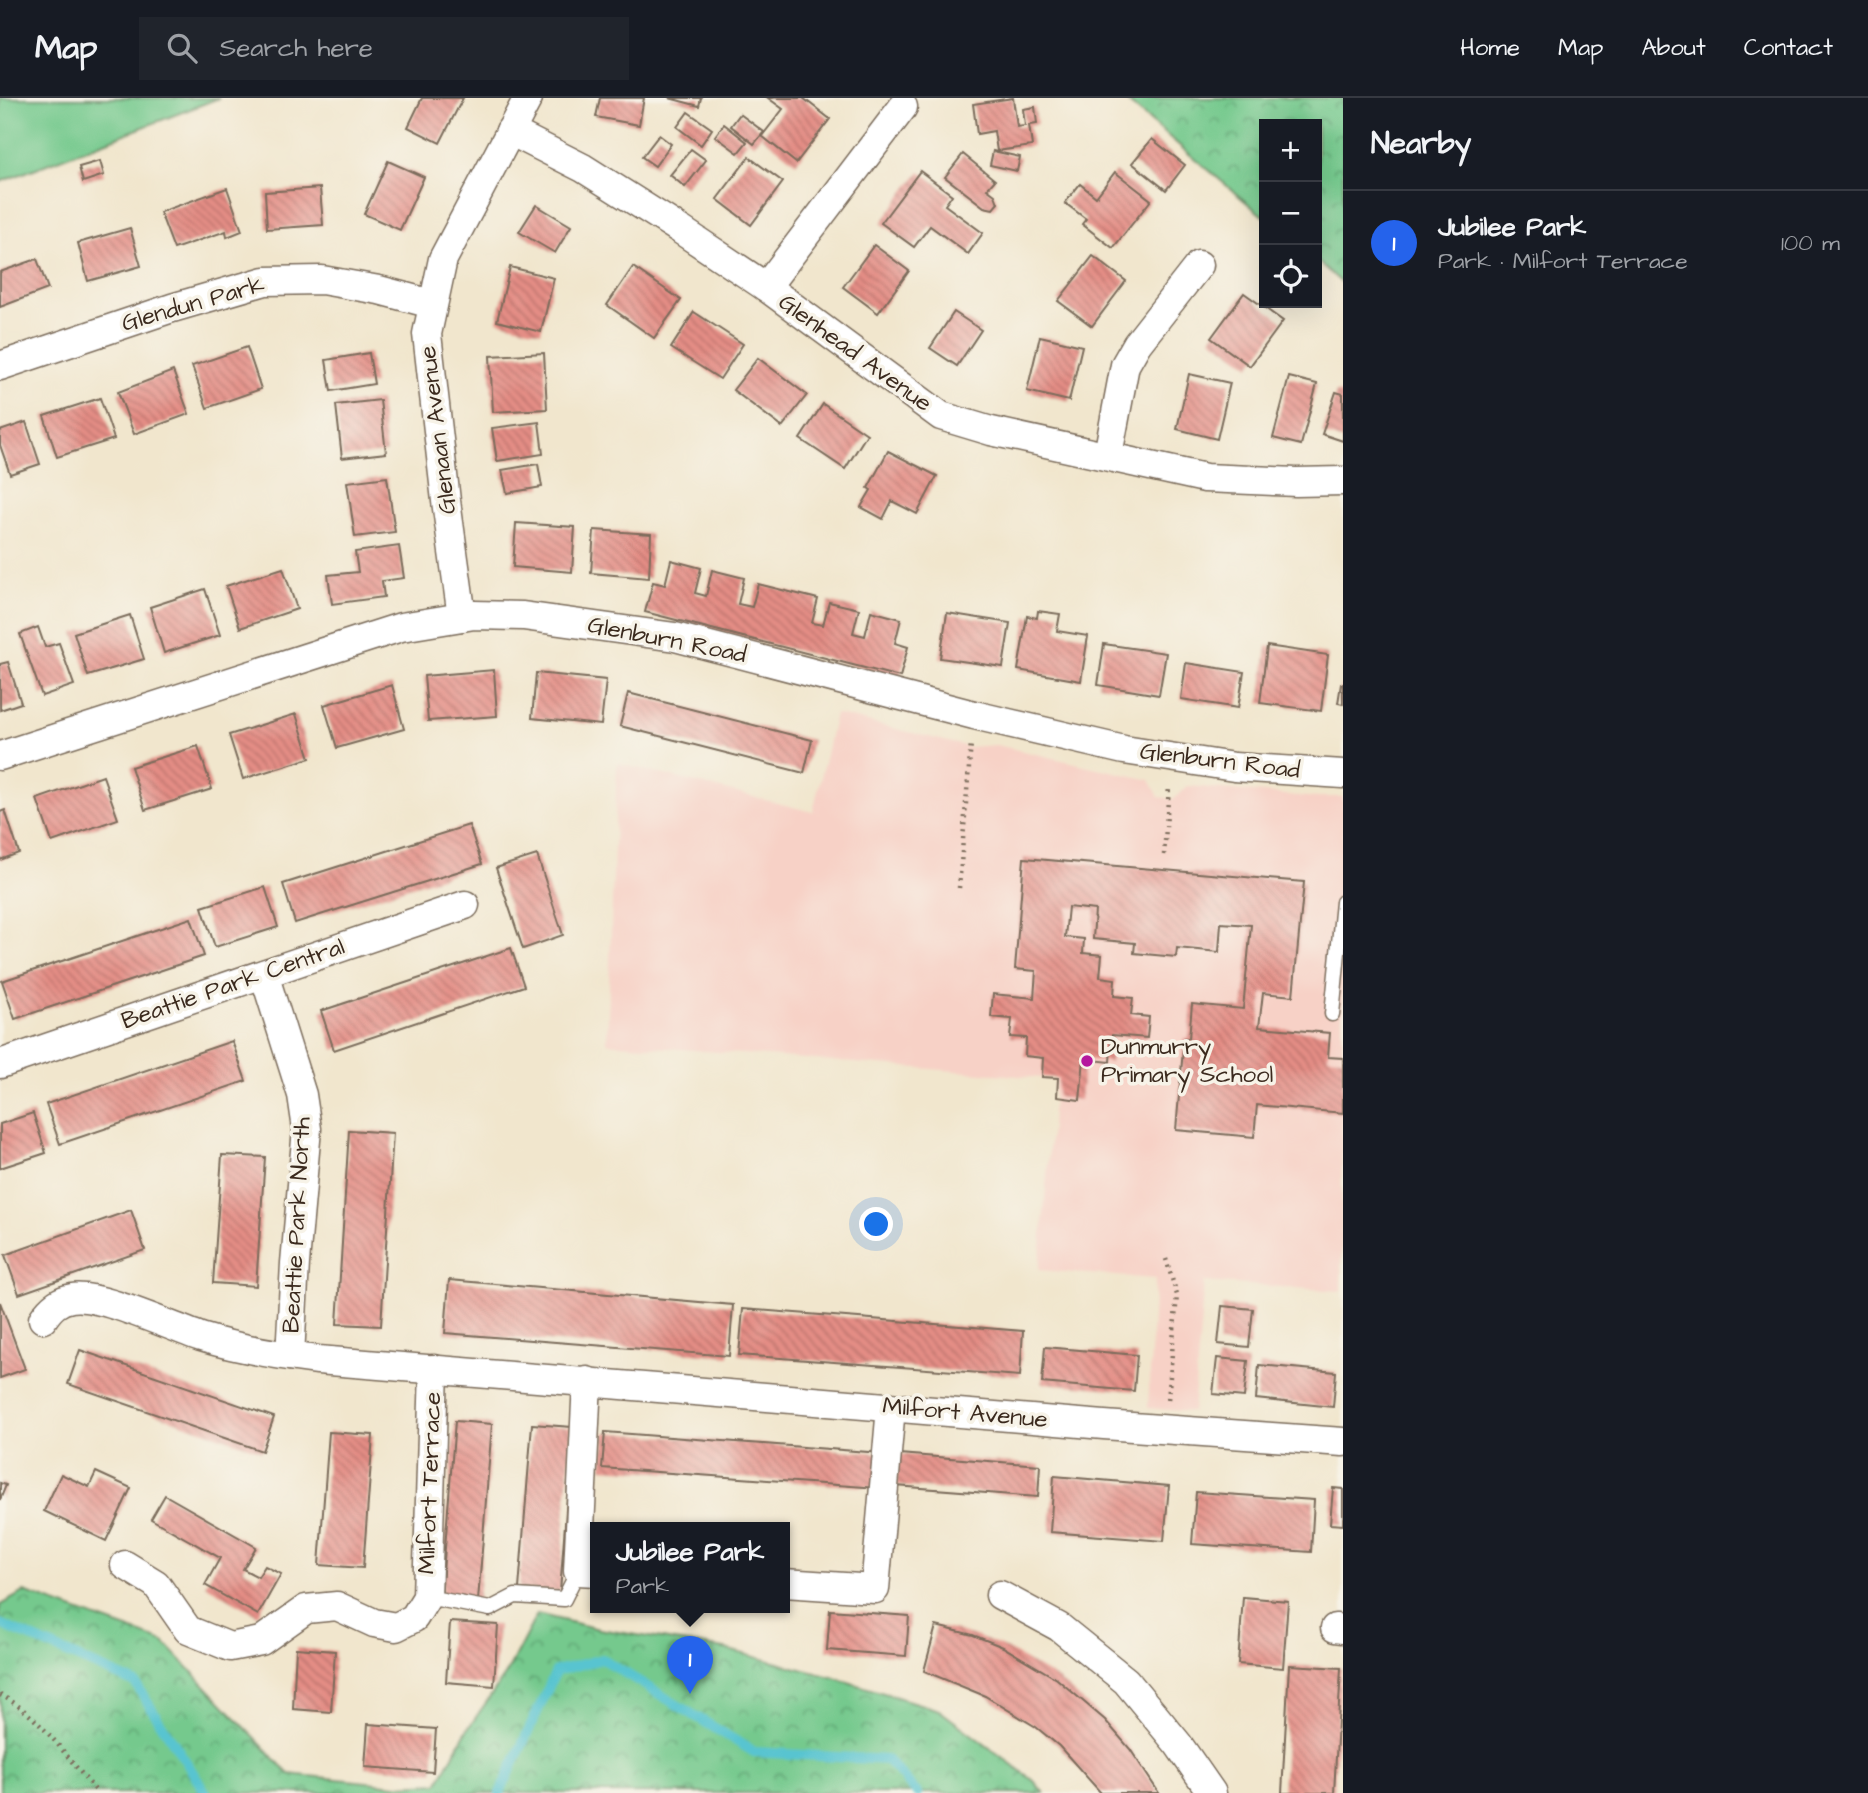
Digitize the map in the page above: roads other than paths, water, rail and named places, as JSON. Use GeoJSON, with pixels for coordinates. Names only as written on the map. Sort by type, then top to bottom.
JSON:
{"type":"FeatureCollection","features":[{"type":"Feature","properties":{"kind":"street","name":"Glenaan Avenue"},"geometry":{"type":"LineString","coordinates":[[462,617],[426,334],[443,259],[528,98]]}},
{"type":"Feature","properties":{"kind":"street","name":"Glenhead Avenue"},"geometry":{"type":"LineString","coordinates":[[766,287],[903,107]]}},
{"type":"Feature","properties":{"kind":"street","name":"Glenhead Avenue"},"geometry":{"type":"LineString","coordinates":[[510,131],[583,168],[766,287],[941,416],[991,431],[1205,478],[1343,481]]}},
{"type":"Feature","properties":{"kind":"street"},"geometry":{"type":"LineString","coordinates":[[1108,455],[1125,365],[1137,344],[1199,265]]}},
{"type":"Feature","properties":{"kind":"street","name":"Glendun Park"},"geometry":{"type":"LineString","coordinates":[[0,366],[172,307],[265,281],[321,280],[379,290],[432,304]]}},
{"type":"Feature","properties":{"kind":"street","name":"Glenburn Road"},"geometry":{"type":"LineString","coordinates":[[0,756],[401,627],[462,617],[523,616],[675,637],[974,715],[1124,750],[1234,767],[1343,774]]}},
{"type":"Feature","properties":{"kind":"street","name":"Beattie Park Central"},"geometry":{"type":"LineString","coordinates":[[0,1064],[465,905]]}},
{"type":"Feature","properties":{"kind":"street","name":"Beattie Park North"},"geometry":{"type":"LineString","coordinates":[[264,974],[302,1095],[307,1129],[290,1356]]}},
{"type":"Feature","properties":{"kind":"street","name":"Milfort Avenue"},"geometry":{"type":"LineString","coordinates":[[43,1319],[52,1305],[73,1297],[99,1300],[202,1337],[262,1353],[891,1407],[1343,1442]]}},
{"type":"Feature","properties":{"kind":"street","name":"Milfort Terrace"},"geometry":{"type":"LineString","coordinates":[[427,1597],[434,1369]]}},
{"type":"Feature","properties":{"kind":"street"},"geometry":{"type":"LineString","coordinates":[[587,1381],[587,1571]]}},
{"type":"Feature","properties":{"kind":"street"},"geometry":{"type":"LineString","coordinates":[[790,1583],[875,1589],[891,1407]]}},
{"type":"Feature","properties":{"kind":"street"},"geometry":{"type":"LineString","coordinates":[[125,1565],[156,1584],[188,1630],[230,1647],[261,1641],[306,1609],[337,1606],[374,1623],[396,1628],[414,1618],[427,1597]]}},
{"type":"Feature","properties":{"kind":"street"},"geometry":{"type":"LineString","coordinates":[[1000,1595],[1059,1627],[1126,1681],[1178,1744],[1212,1793]]}},
{"type":"Feature","properties":{"kind":"lane"},"geometry":{"type":"LineString","coordinates":[[1332,1014],[1343,902]]}},
{"type":"Feature","properties":{"kind":"lane"},"geometry":{"type":"LineString","coordinates":[[427,1597],[491,1609],[515,1595],[564,1599],[587,1571]]}},
{"type":"Feature","properties":{"kind":"waterway"},"geometry":{"type":"LineString","coordinates":[[0,1624],[135,1683],[206,1793]]}},
{"type":"Feature","properties":{"kind":"waterway"},"geometry":{"type":"LineString","coordinates":[[500,1793],[556,1671],[602,1659],[754,1752],[887,1760],[917,1793]]}},
{"type":"Feature","properties":{"kind":"place","name":"Dunmurry Primary School"},"geometry":{"type":"Point","coordinates":[1087,1061]}},
{"type":"Feature","properties":{"kind":"place","name":"Jubilee Park"},"geometry":{"type":"Point","coordinates":[690,1694]}}]}
